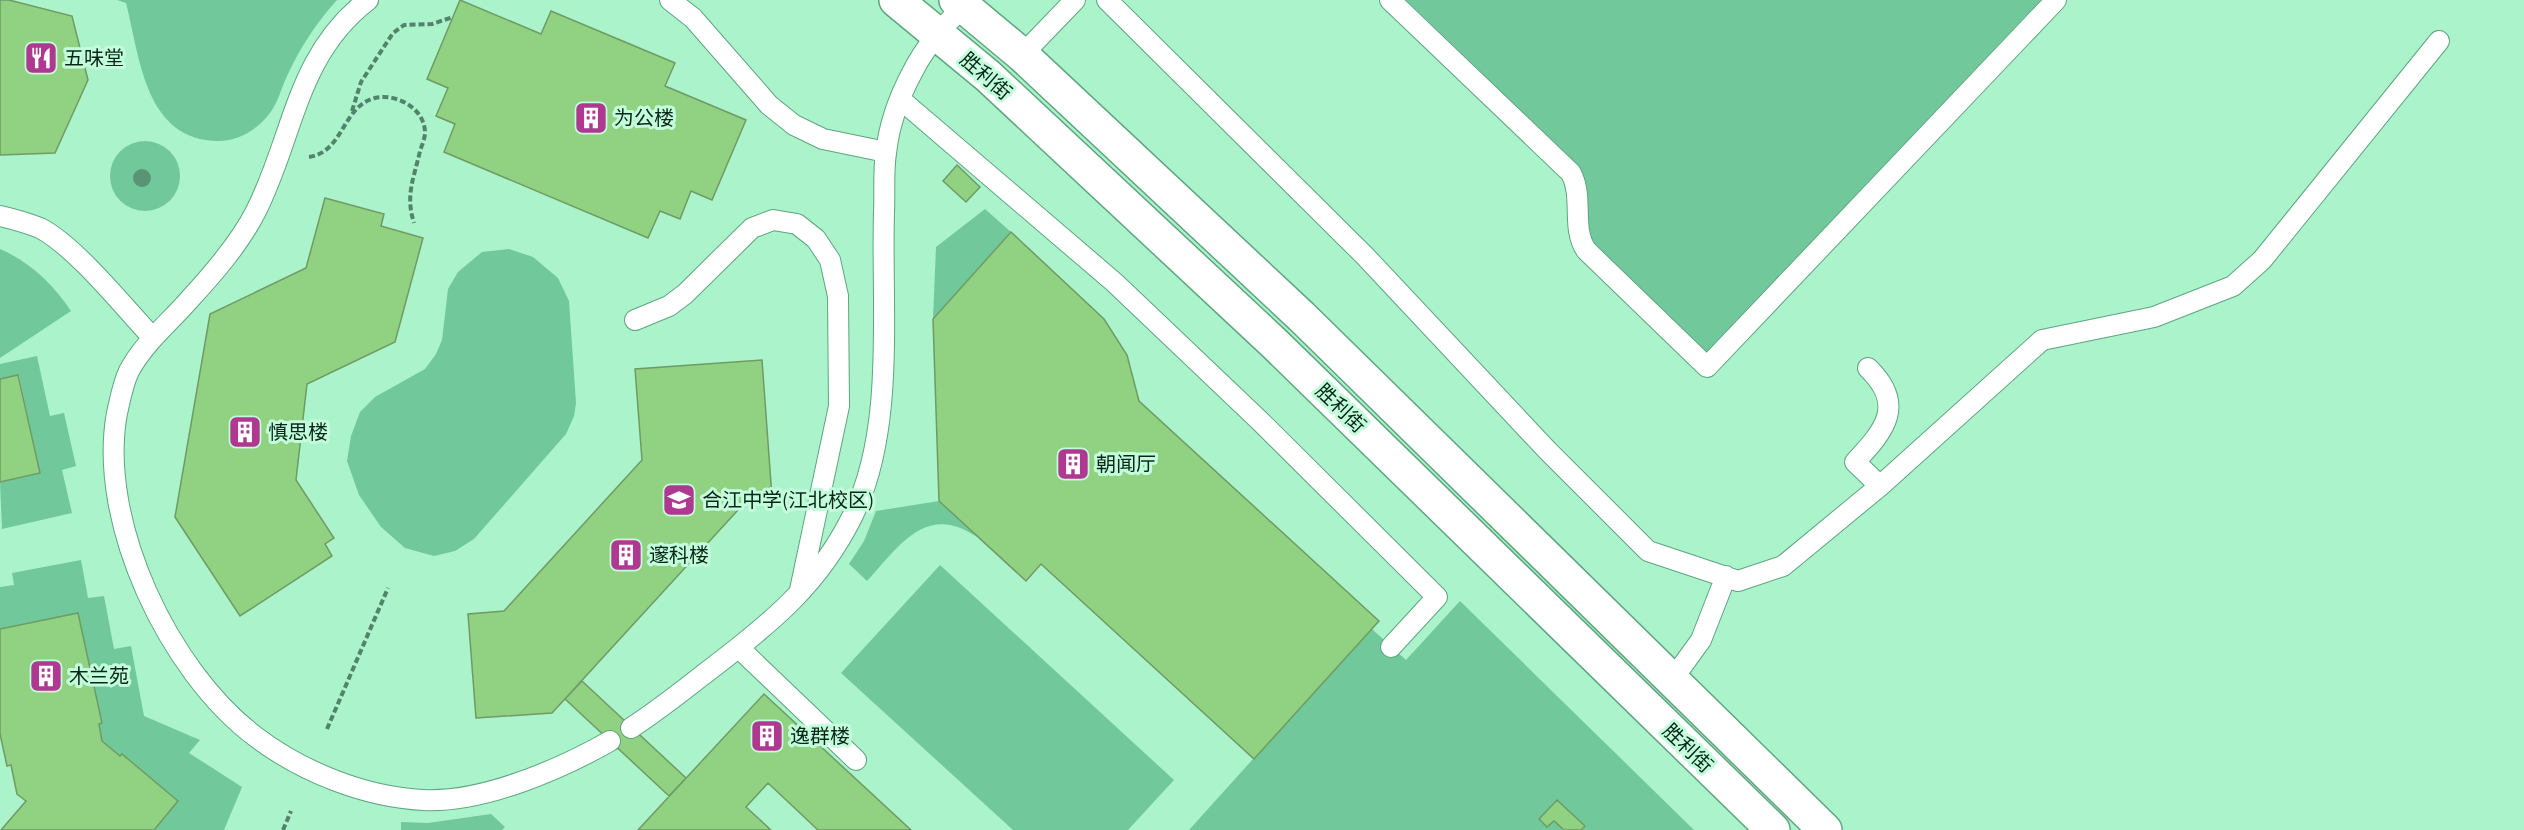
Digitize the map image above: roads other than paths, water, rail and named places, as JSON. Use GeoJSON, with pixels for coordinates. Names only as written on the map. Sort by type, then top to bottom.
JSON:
{"type":"FeatureCollection","features":[{"type":"Feature","properties":{"kind":"street","name":"胜利街"},"geometry":{"type":"LineString","coordinates":[[896,0],[1029,114],[1275,344],[1773,830]]}},
{"type":"Feature","properties":{"kind":"street","name":"胜利街"},"geometry":{"type":"LineString","coordinates":[[963,2],[1302,317],[1825,830]]}},
{"type":"Feature","properties":{"kind":"lane"},"geometry":{"type":"LineString","coordinates":[[368,0],[353,11],[324,44],[300,90],[279,156],[255,212],[227,254],[189,300],[152,338],[127,374],[117,415],[113,468],[126,539],[151,601],[179,653],[222,707],[255,737],[295,762],[332,779],[369,792],[422,800],[460,798],[525,781],[575,761],[610,741]]}},
{"type":"Feature","properties":{"kind":"lane"},"geometry":{"type":"LineString","coordinates":[[670,0],[693,18],[769,105],[794,125],[823,139],[886,152]]}},
{"type":"Feature","properties":{"kind":"lane"},"geometry":{"type":"LineString","coordinates":[[1022,55],[1075,0]]}},
{"type":"Feature","properties":{"kind":"lane"},"geometry":{"type":"LineString","coordinates":[[1107,0],[1364,255],[1546,450],[1648,551],[1738,581],[1783,566],[1881,486],[2042,340],[2154,317],[2233,286],[2262,260],[2439,41]]}},
{"type":"Feature","properties":{"kind":"lane"},"geometry":{"type":"LineString","coordinates":[[1390,0],[1565,167],[1577,188],[1580,236],[1587,250],[1707,367],[2056,0]]}},
{"type":"Feature","properties":{"kind":"lane"},"geometry":{"type":"LineString","coordinates":[[631,728],[739,648],[798,597],[839,541],[854,515],[871,467],[884,383],[882,268],[886,152],[900,99],[913,70],[937,33],[963,2]]}},
{"type":"Feature","properties":{"kind":"lane"},"geometry":{"type":"LineString","coordinates":[[900,99],[1115,283],[1261,422],[1437,597],[1391,647]]}},
{"type":"Feature","properties":{"kind":"lane"},"geometry":{"type":"LineString","coordinates":[[0,216],[41,229],[65,247],[152,338]]}},
{"type":"Feature","properties":{"kind":"lane"},"geometry":{"type":"LineString","coordinates":[[635,320],[669,306],[685,294],[752,228],[773,220],[797,224],[816,239],[830,260],[838,296],[839,406],[798,597]]}},
{"type":"Feature","properties":{"kind":"lane"},"geometry":{"type":"LineString","coordinates":[[1868,368],[1886,389],[1889,403],[1888,417],[1874,442],[1855,462],[1881,486]]}},
{"type":"Feature","properties":{"kind":"lane"},"geometry":{"type":"LineString","coordinates":[[1672,680],[1701,640],[1726,576]]}},
{"type":"Feature","properties":{"kind":"lane"},"geometry":{"type":"LineString","coordinates":[[739,648],[856,759]]}},
{"type":"Feature","properties":{"kind":"place","name":"五味堂"},"geometry":{"type":"Point","coordinates":[41,58]}},
{"type":"Feature","properties":{"kind":"place","name":"为公楼"},"geometry":{"type":"Point","coordinates":[591,118]}},
{"type":"Feature","properties":{"kind":"place","name":"慎思楼"},"geometry":{"type":"Point","coordinates":[245,432]}},
{"type":"Feature","properties":{"kind":"place","name":"朝闻厅"},"geometry":{"type":"Point","coordinates":[1073,464]}},
{"type":"Feature","properties":{"kind":"place","name":"合江中学(江北校区)"},"geometry":{"type":"Point","coordinates":[679,500]}},
{"type":"Feature","properties":{"kind":"place","name":"邃科楼"},"geometry":{"type":"Point","coordinates":[626,555]}},
{"type":"Feature","properties":{"kind":"place","name":"木兰苑"},"geometry":{"type":"Point","coordinates":[46,676]}},
{"type":"Feature","properties":{"kind":"place","name":"逸群楼"},"geometry":{"type":"Point","coordinates":[767,736]}}]}
